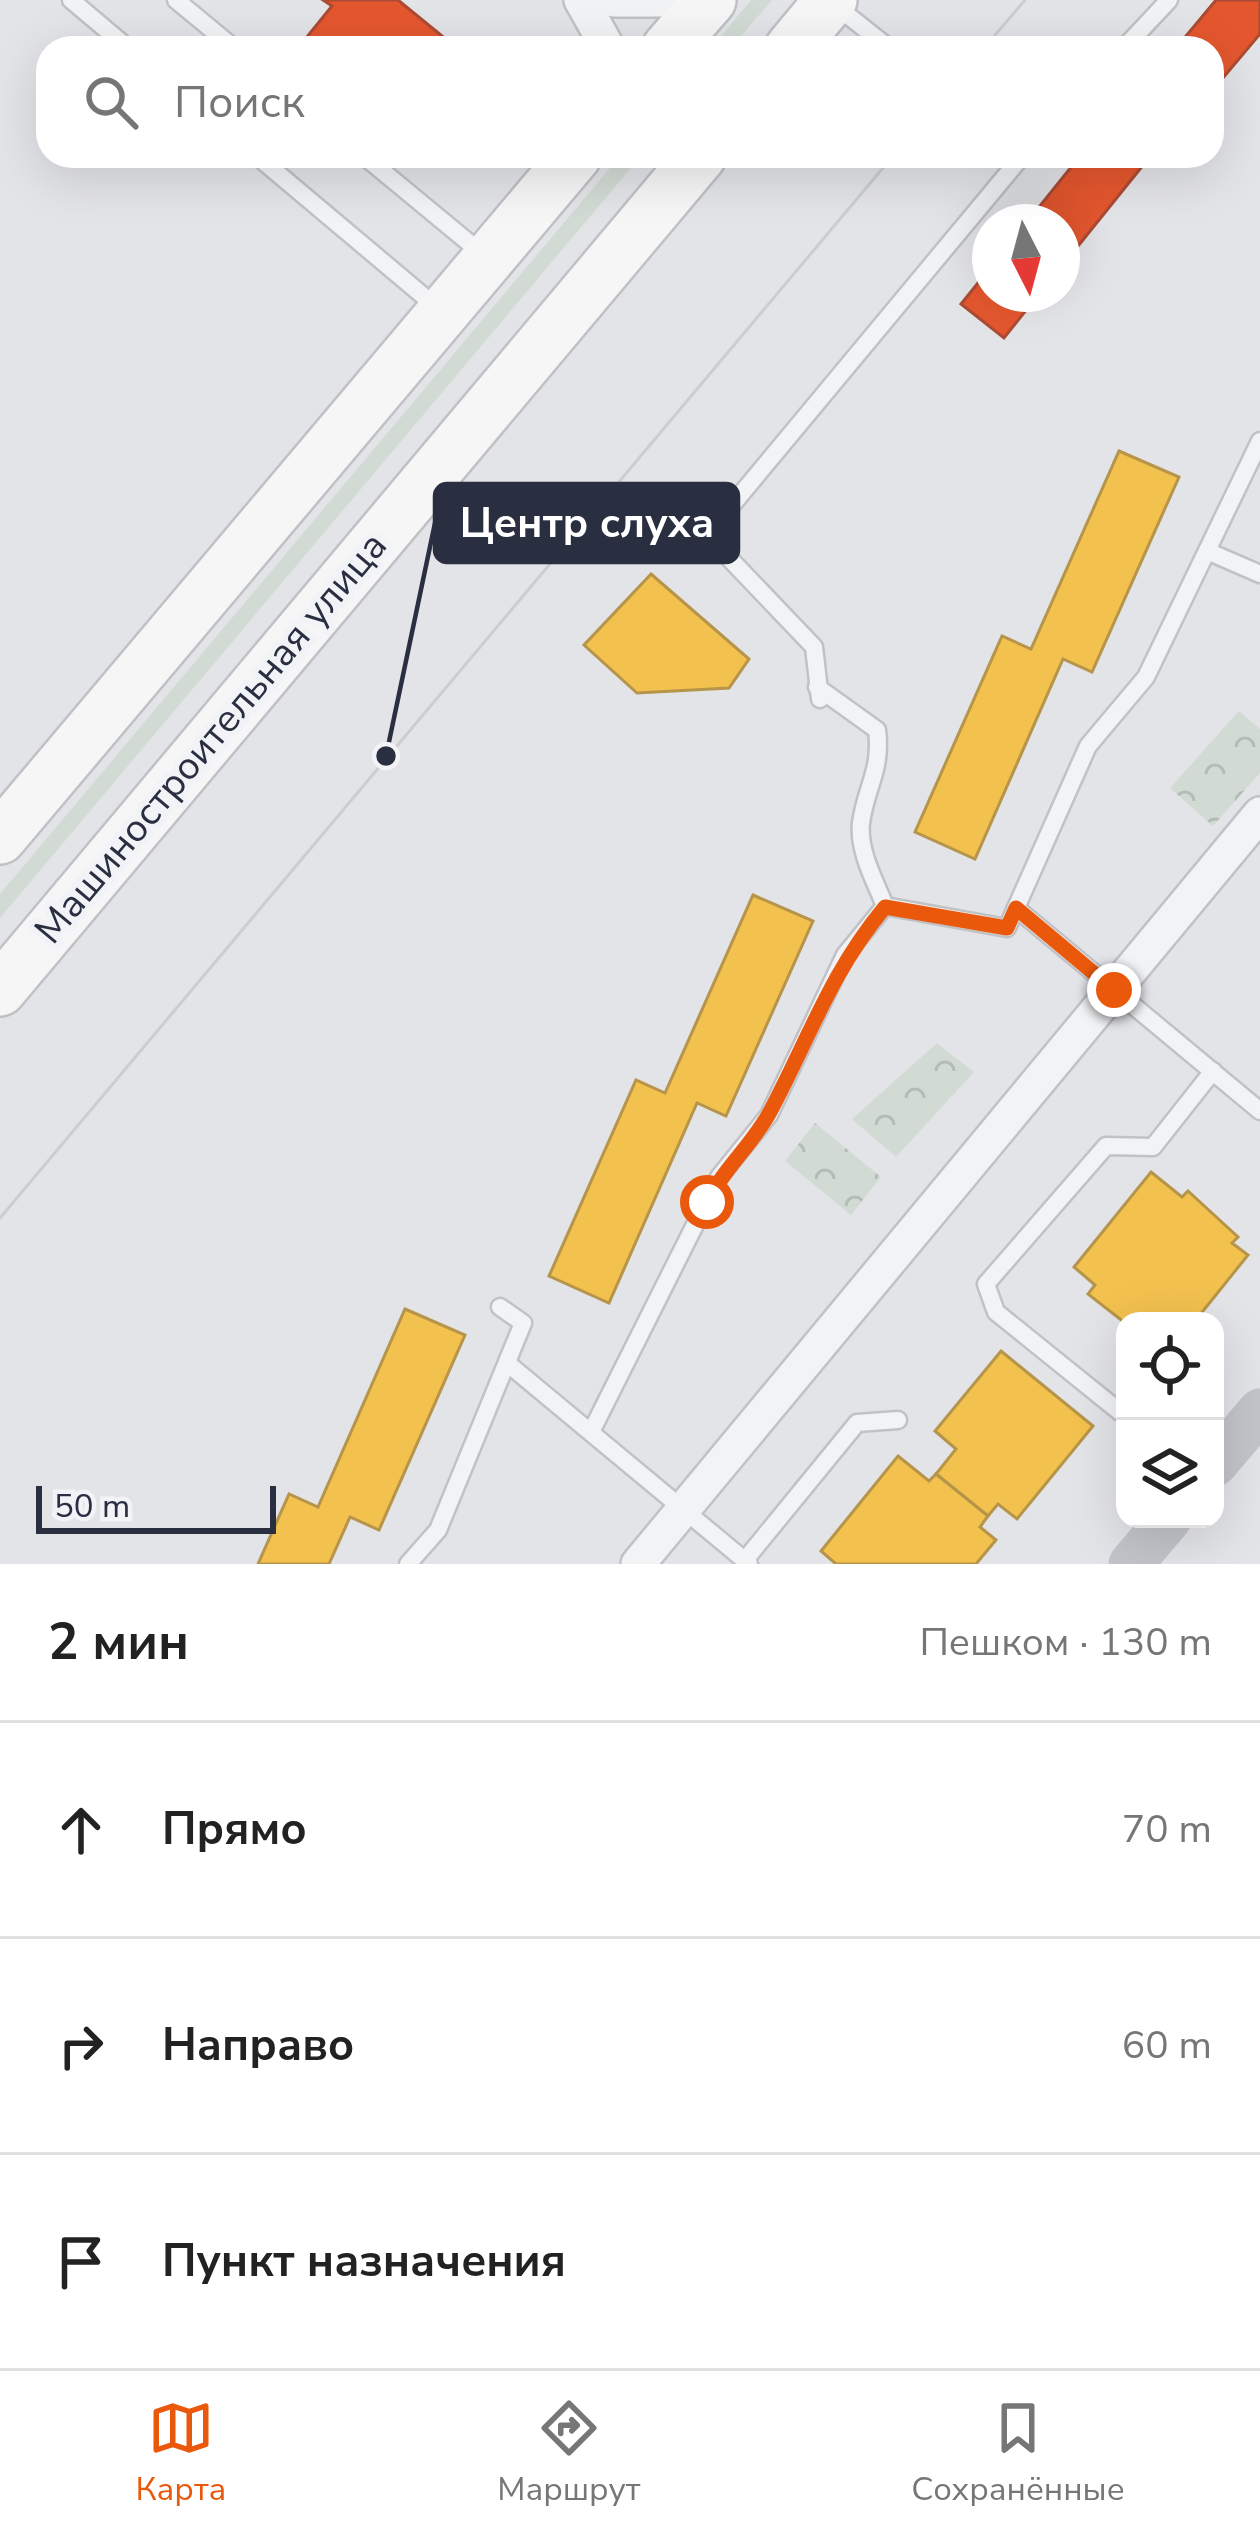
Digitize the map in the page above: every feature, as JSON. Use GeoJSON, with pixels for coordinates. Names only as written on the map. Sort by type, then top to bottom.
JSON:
{"type":"FeatureCollection","features":[{"type":"Feature","properties":{"kind":"main road"},"geometry":{"type":"LineString","coordinates":[[678,36],[710,0]]}},
{"type":"Feature","properties":{"kind":"main road"},"geometry":{"type":"LineString","coordinates":[[801,36],[831,1]]}},
{"type":"Feature","properties":{"kind":"main road"},"geometry":{"type":"LineString","coordinates":[[0,838],[485,256],[564,168]]}},
{"type":"Feature","properties":{"kind":"main road","name":"Машиностроительная улица"},"geometry":{"type":"LineString","coordinates":[[0,990],[690,168]]}},
{"type":"Feature","properties":{"kind":"street"},"geometry":{"type":"LineString","coordinates":[[581,0],[601,36]]}},
{"type":"Feature","properties":{"kind":"street"},"geometry":{"type":"LineString","coordinates":[[614,0],[664,0]]}},
{"type":"Feature","properties":{"kind":"street"},"geometry":{"type":"LineString","coordinates":[[638,1564],[1260,814]]}},
{"type":"Feature","properties":{"kind":"street"},"geometry":{"type":"LineString","coordinates":[[1224,1453],[1260,1411]]}},
{"type":"Feature","properties":{"kind":"street"},"geometry":{"type":"LineString","coordinates":[[1131,1564],[1161,1528]]}},
{"type":"Feature","properties":{"kind":"lane"},"geometry":{"type":"LineString","coordinates":[[71,0],[114,36]]}},
{"type":"Feature","properties":{"kind":"lane"},"geometry":{"type":"LineString","coordinates":[[176,0],[220,36]]}},
{"type":"Feature","properties":{"kind":"lane"},"geometry":{"type":"LineString","coordinates":[[1135,36],[1169,0]]}},
{"type":"Feature","properties":{"kind":"lane"},"geometry":{"type":"LineString","coordinates":[[831,1],[874,36]]}},
{"type":"Feature","properties":{"kind":"lane"},"geometry":{"type":"LineString","coordinates":[[270,168],[440,311]]}},
{"type":"Feature","properties":{"kind":"lane"},"geometry":{"type":"LineString","coordinates":[[379,168],[485,256]]}},
{"type":"Feature","properties":{"kind":"lane"},"geometry":{"type":"LineString","coordinates":[[885,907],[866,859],[861,825],[881,762],[877,730],[818,693],[814,647],[707,535],[1009,168]]}},
{"type":"Feature","properties":{"kind":"lane"},"geometry":{"type":"LineString","coordinates":[[885,907],[1007,928],[1088,746],[1146,677],[1260,441]]}},
{"type":"Feature","properties":{"kind":"lane"},"geometry":{"type":"LineString","coordinates":[[1207,551],[1260,574]]}},
{"type":"Feature","properties":{"kind":"lane"},"geometry":{"type":"LineString","coordinates":[[591,1432],[719,1177],[769,1115],[845,955],[885,907]]}},
{"type":"Feature","properties":{"kind":"lane"},"geometry":{"type":"LineString","coordinates":[[1016,908],[1260,1111]]}},
{"type":"Feature","properties":{"kind":"lane"},"geometry":{"type":"LineString","coordinates":[[1116,1409],[996,1312],[986,1284],[1106,1146],[1153,1147],[1213,1072]]}},
{"type":"Feature","properties":{"kind":"lane"},"geometry":{"type":"LineString","coordinates":[[408,1564],[438,1530],[523,1323],[500,1307]]}},
{"type":"Feature","properties":{"kind":"lane"},"geometry":{"type":"LineString","coordinates":[[507,1363],[747,1562],[857,1423],[898,1420]]}},
{"type":"Feature","properties":{"kind":"green space"},"geometry":{"type":"Polygon","coordinates":[[[751,0],[772,0],[741,36],[721,36],[751,0]]]}},
{"type":"Feature","properties":{"kind":"green space"},"geometry":{"type":"Polygon","coordinates":[[[610,168],[631,168],[0,918],[0,894],[610,168]]]}},
{"type":"Feature","properties":{"kind":"green space"},"geometry":{"type":"Polygon","coordinates":[[[1239,711],[1260,729],[1260,773],[1213,826],[1170,788],[1239,711]]]}},
{"type":"Feature","properties":{"kind":"green space"},"geometry":{"type":"Polygon","coordinates":[[[937,1043],[974,1072],[896,1157],[852,1119],[937,1043]]]}},
{"type":"Feature","properties":{"kind":"green space"},"geometry":{"type":"Polygon","coordinates":[[[815,1123],[881,1177],[851,1215],[785,1161],[815,1123]]]}},
{"type":"Feature","properties":{"kind":"building: Жильё"},"geometry":{"type":"Polygon","coordinates":[[[1119,451],[1179,477],[1092,672],[1063,659],[975,859],[915,832],[1002,636],[1031,649],[1119,451]]]}},
{"type":"Feature","properties":{"kind":"building: Жильё"},"geometry":{"type":"Polygon","coordinates":[[[651,574],[749,659],[729,688],[637,693],[584,645],[651,574]]]}},
{"type":"Feature","properties":{"kind":"building: Жильё"},"geometry":{"type":"Polygon","coordinates":[[[753,895],[813,921],[726,1116],[697,1103],[609,1303],[549,1276],[636,1080],[665,1093],[753,895]]]}},
{"type":"Feature","properties":{"kind":"building: Жильё"},"geometry":{"type":"Polygon","coordinates":[[[1151,1172],[1182,1197],[1188,1191],[1238,1237],[1232,1243],[1248,1255],[1202,1312],[1116,1312],[1116,1316],[1088,1294],[1095,1285],[1074,1267],[1151,1172]]]}},
{"type":"Feature","properties":{"kind":"building: Жильё"},"geometry":{"type":"Polygon","coordinates":[[[405,1309],[465,1335],[379,1530],[350,1517],[329,1564],[258,1564],[289,1494],[318,1507],[405,1309]]]}},
{"type":"Feature","properties":{"kind":"building: Жильё"},"geometry":{"type":"Polygon","coordinates":[[[1001,1351],[1093,1426],[1017,1519],[998,1504],[988,1516],[936,1474],[956,1449],[935,1431],[1001,1351]]]}},
{"type":"Feature","properties":{"kind":"building: Жильё"},"geometry":{"type":"Polygon","coordinates":[[[898,1456],[929,1481],[936,1474],[988,1516],[980,1527],[996,1540],[976,1564],[836,1564],[821,1551],[898,1456]]]}},
{"type":"Feature","properties":{"kind":"building: Торговля"},"geometry":{"type":"Polygon","coordinates":[[[323,0],[398,0],[442,36],[308,36],[332,6],[323,0]]]}},
{"type":"Feature","properties":{"kind":"building: Торговля"},"geometry":{"type":"Polygon","coordinates":[[[1216,0],[1260,0],[1260,34],[1224,77],[1224,36],[1186,36],[1216,0]]]}},
{"type":"Feature","properties":{"kind":"building: Торговля"},"geometry":{"type":"Polygon","coordinates":[[[1070,168],[1141,168],[1080,244],[1080,204],[1041,204],[1070,168]]]}},
{"type":"Feature","properties":{"kind":"building: Торговля"},"geometry":{"type":"Polygon","coordinates":[[[972,290],[972,312],[1025,312],[1004,338],[961,304],[972,290]]]}},
{"type":"Feature","properties":{"kind":"tram line"},"geometry":{"type":"LineString","coordinates":[[994,36],[1025,0]]}},
{"type":"Feature","properties":{"kind":"tram line"},"geometry":{"type":"LineString","coordinates":[[0,1218],[883,168]]}},
{"type":"Feature","properties":{"kind":"place","name":"Центр слуха"},"geometry":{"type":"Point","coordinates":[386,756]}},
{"type":"Feature","properties":{"kind":"route"},"geometry":{"type":"LineString","coordinates":[[707,1202],[719,1177],[769,1115],[845,955],[885,907],[1007,928],[1016,908],[1114,990]]}}]}
